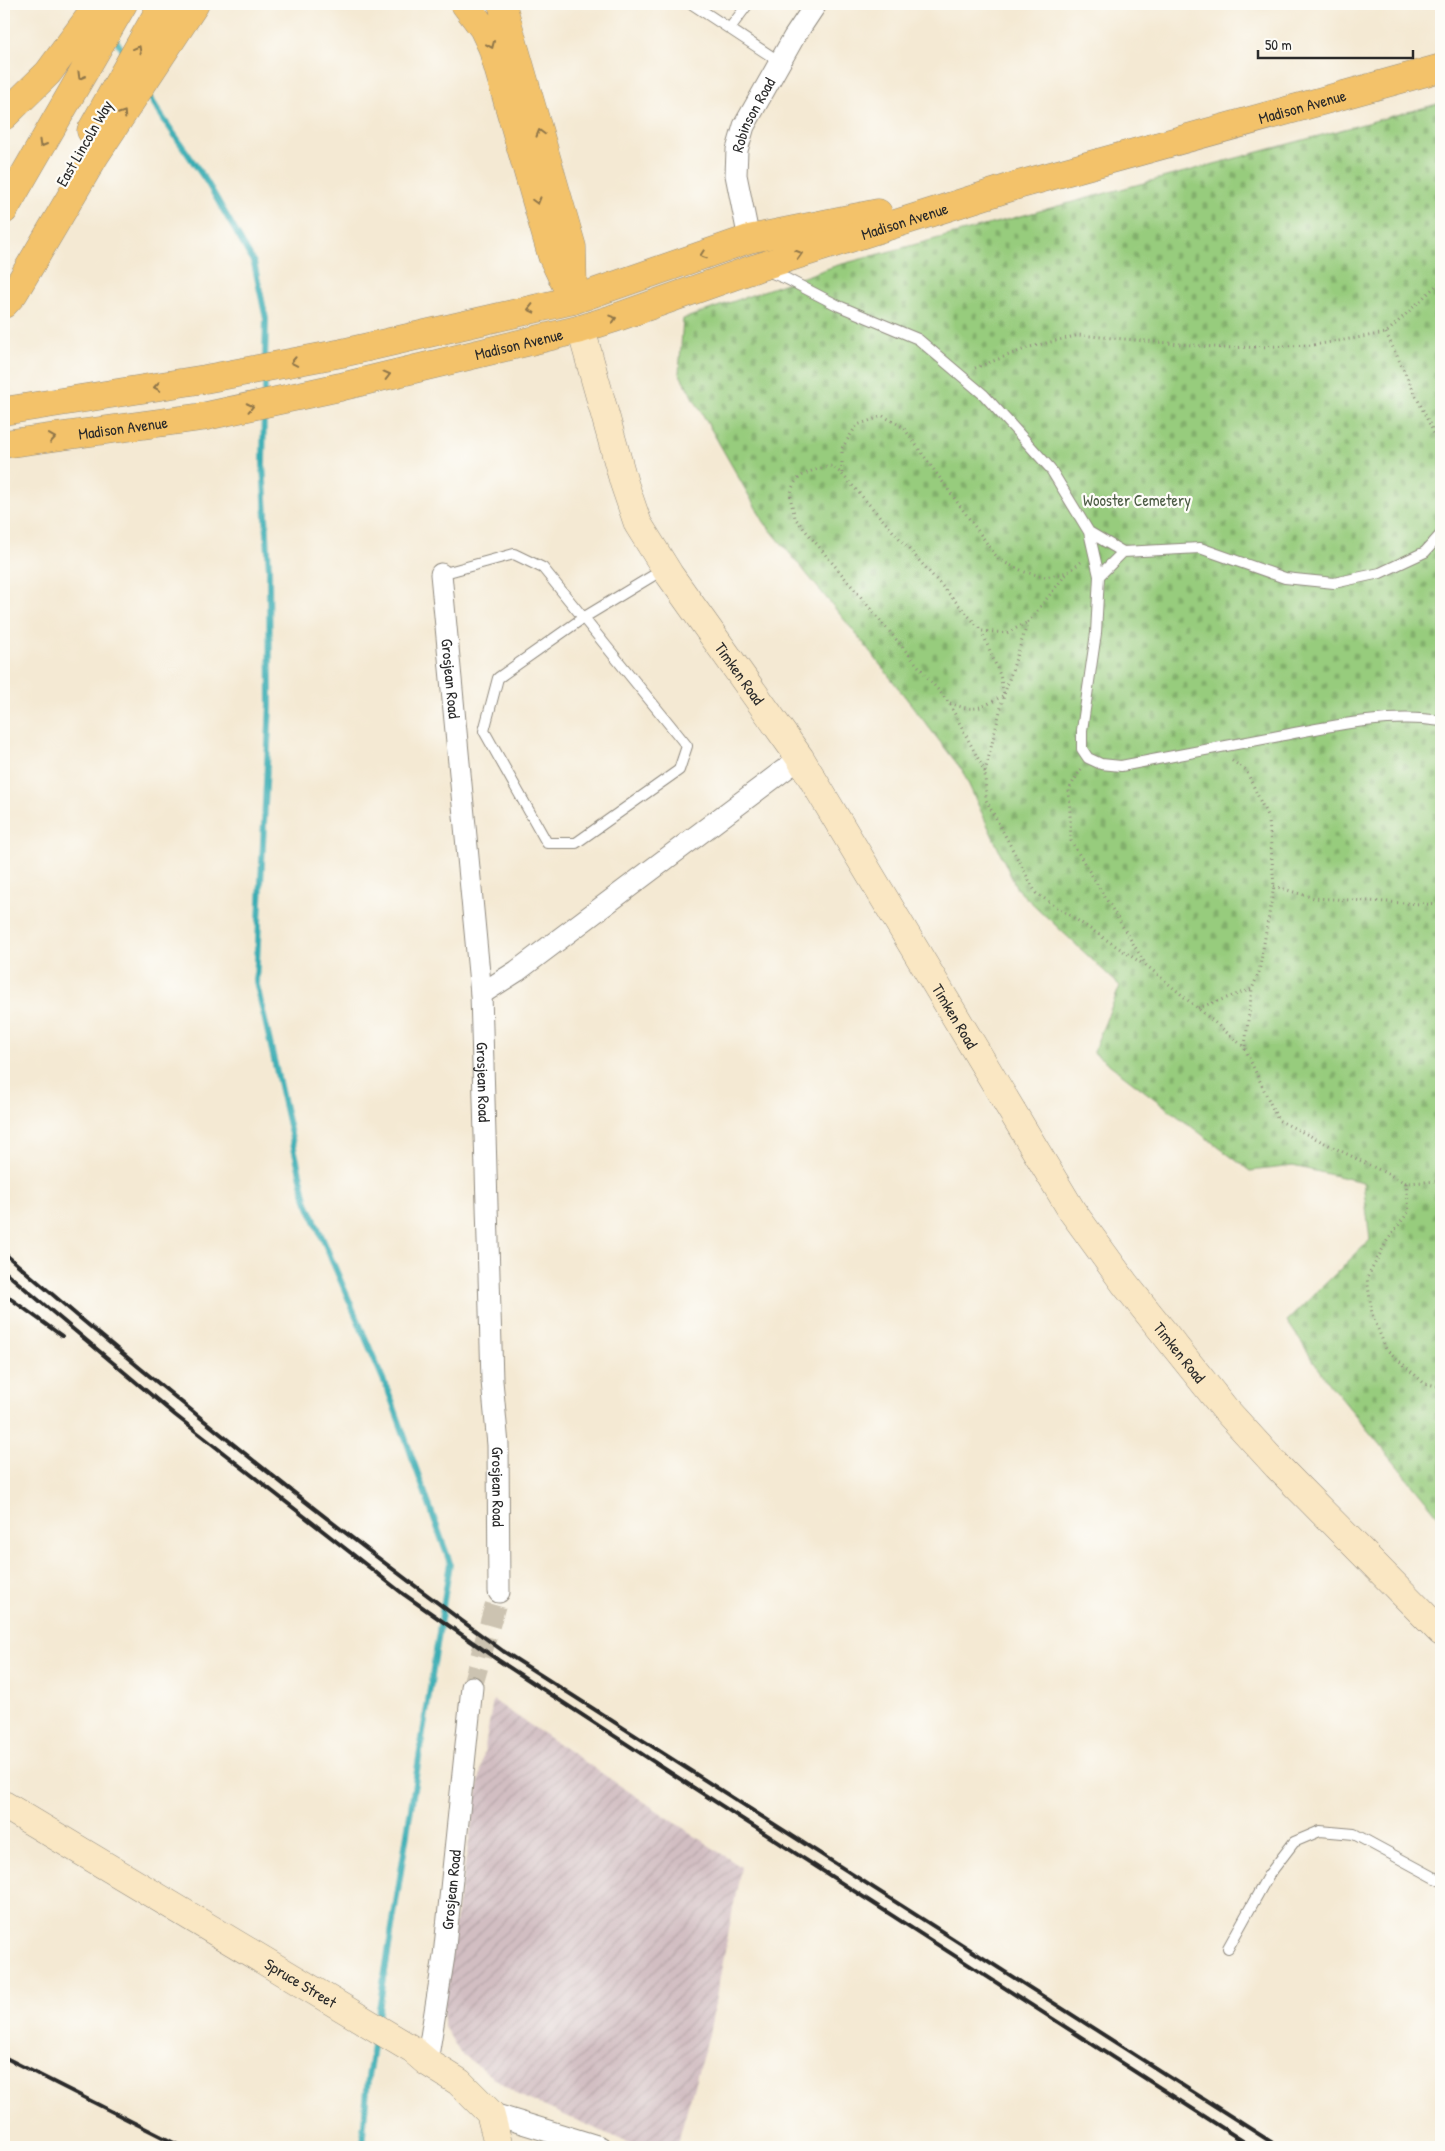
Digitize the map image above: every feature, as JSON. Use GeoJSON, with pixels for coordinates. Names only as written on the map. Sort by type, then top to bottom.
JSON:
{"type":"FeatureCollection","features":[{"type":"Feature","properties":{"kind":"main road"},"geometry":{"type":"LineString","coordinates":[[4,116],[48,73],[99,4]]}},
{"type":"Feature","properties":{"kind":"main road"},"geometry":{"type":"LineString","coordinates":[[4,210],[123,4]]}},
{"type":"Feature","properties":{"kind":"main road","name":"East Lincoln Way"},"geometry":{"type":"LineString","coordinates":[[4,281],[92,146],[163,4]]}},
{"type":"Feature","properties":{"kind":"main road"},"geometry":{"type":"LineString","coordinates":[[465,4],[483,28],[492,47],[552,256],[573,300],[581,329]]}},
{"type":"Feature","properties":{"kind":"main road"},"geometry":{"type":"LineString","coordinates":[[502,4],[572,247],[573,300]]}},
{"type":"Feature","properties":{"kind":"main road"},"geometry":{"type":"LineString","coordinates":[[4,304],[14,293],[92,146],[194,5]]}},
{"type":"Feature","properties":{"kind":"main road","name":"Madison Avenue"},"geometry":{"type":"LineString","coordinates":[[4,444],[202,417],[340,387],[581,329],[756,268],[1018,185],[1441,68]]}},
{"type":"Feature","properties":{"kind":"main road","name":"Madison Avenue"},"geometry":{"type":"LineString","coordinates":[[5,411],[205,379],[342,353],[573,300],[749,239],[1018,185]]}},
{"type":"Feature","properties":{"kind":"street","name":"Robinson Road"},"geometry":{"type":"LineString","coordinates":[[749,239],[736,175],[737,150],[744,126],[780,62],[816,4]]}},
{"type":"Feature","properties":{"kind":"street","name":"Timken Road"},"geometry":{"type":"LineString","coordinates":[[581,329],[624,483],[638,524],[665,568],[800,758],[1067,1203],[1125,1284],[1225,1409],[1277,1466],[1441,1632]]}},
{"type":"Feature","properties":{"kind":"street","name":"Grosjean Road"},"geometry":{"type":"LineString","coordinates":[[441,574],[481,994],[492,1381],[498,1445],[499,1592]]}},
{"type":"Feature","properties":{"kind":"street"},"geometry":{"type":"LineString","coordinates":[[481,994],[517,971],[800,758]]}},
{"type":"Feature","properties":{"kind":"street","name":"Grosjean Road"},"geometry":{"type":"LineString","coordinates":[[420,2056],[444,1956],[472,1687]]}},
{"type":"Feature","properties":{"kind":"street","name":"Spruce Street"},"geometry":{"type":"LineString","coordinates":[[4,1805],[312,1989],[420,2056],[459,2082],[490,2113],[600,2147]]}},
{"type":"Feature","properties":{"kind":"street"},"geometry":{"type":"LineString","coordinates":[[490,2113],[499,2147]]}},
{"type":"Feature","properties":{"kind":"lane"},"geometry":{"type":"LineString","coordinates":[[692,4],[780,62]]}},
{"type":"Feature","properties":{"kind":"lane"},"geometry":{"type":"LineString","coordinates":[[730,28],[748,4]]}},
{"type":"Feature","properties":{"kind":"lane"},"geometry":{"type":"LineString","coordinates":[[756,268],[787,279],[839,306],[918,339],[984,395],[1050,468],[1089,532],[1099,576],[1096,632],[1082,730],[1082,749],[1088,758],[1101,764],[1121,766],[1333,726],[1397,719],[1424,718],[1441,721]]}},
{"type":"Feature","properties":{"kind":"lane"},"geometry":{"type":"LineString","coordinates":[[1089,532],[1123,552],[1200,548],[1285,578],[1334,583],[1380,573],[1424,552],[1441,534]]}},
{"type":"Feature","properties":{"kind":"lane"},"geometry":{"type":"LineString","coordinates":[[1099,576],[1123,552]]}},
{"type":"Feature","properties":{"kind":"lane"},"geometry":{"type":"LineString","coordinates":[[441,574],[514,554],[543,568],[584,618],[687,746],[679,770],[576,843],[547,843],[484,731],[498,678],[584,618],[665,568]]}},
{"type":"Feature","properties":{"kind":"lane"},"geometry":{"type":"LineString","coordinates":[[1228,1948],[1268,1876],[1294,1842],[1320,1831],[1354,1834],[1441,1881]]}},
{"type":"Feature","properties":{"kind":"path"},"geometry":{"type":"LineString","coordinates":[[960,374],[1030,346],[1079,335],[1225,348],[1314,345],[1386,333],[1441,281]]}},
{"type":"Feature","properties":{"kind":"path"},"geometry":{"type":"LineString","coordinates":[[1386,333],[1441,448]]}},
{"type":"Feature","properties":{"kind":"path"},"geometry":{"type":"LineString","coordinates":[[842,474],[842,448],[857,425],[883,416],[903,427],[999,560],[1025,572],[1045,576],[1068,572]]}},
{"type":"Feature","properties":{"kind":"path"},"geometry":{"type":"LineString","coordinates":[[985,772],[949,703],[795,518],[791,496],[794,484],[810,471],[832,466],[842,474],[982,631],[1000,675],[1004,695]]}},
{"type":"Feature","properties":{"kind":"path"},"geometry":{"type":"LineString","coordinates":[[1094,553],[1068,572],[1028,622],[1004,695],[985,772],[986,800],[1036,893],[1146,965],[1244,1047],[1278,1120],[1406,1183],[1441,1181]]}},
{"type":"Feature","properties":{"kind":"path"},"geometry":{"type":"LineString","coordinates":[[982,631],[1007,633],[1028,622]]}},
{"type":"Feature","properties":{"kind":"path"},"geometry":{"type":"LineString","coordinates":[[949,703],[967,709],[985,706],[1004,695]]}},
{"type":"Feature","properties":{"kind":"path"},"geometry":{"type":"LineString","coordinates":[[1214,748],[1246,770],[1269,820],[1274,886],[1259,972],[1252,989],[1244,1047]]}},
{"type":"Feature","properties":{"kind":"path"},"geometry":{"type":"LineString","coordinates":[[1088,758],[1069,788],[1071,842],[1146,965]]}},
{"type":"Feature","properties":{"kind":"path"},"geometry":{"type":"LineString","coordinates":[[1274,886],[1314,898],[1439,904],[1441,888]]}},
{"type":"Feature","properties":{"kind":"path"},"geometry":{"type":"LineString","coordinates":[[1198,1008],[1252,989]]}},
{"type":"Feature","properties":{"kind":"path"},"geometry":{"type":"LineString","coordinates":[[1406,1183],[1409,1211],[1387,1241],[1367,1278],[1372,1314],[1386,1349],[1424,1383],[1441,1387]]}},
{"type":"Feature","properties":{"kind":"shaded area"},"geometry":{"type":"Polygon","coordinates":[[[493,1700],[741,1867],[709,2034],[676,2147],[638,2147],[518,2095],[460,2053],[444,2026],[443,1993],[493,1700]]]}},
{"type":"Feature","properties":{"kind":"green space","name":"Wooster Cemetery"},"geometry":{"type":"Polygon","coordinates":[[[1441,103],[1441,1519],[1328,1382],[1287,1321],[1370,1240],[1363,1182],[1293,1166],[1250,1171],[1093,1052],[1120,986],[1017,889],[962,770],[861,640],[764,522],[679,373],[683,319],[835,266],[1441,103]]]}},
{"type":"Feature","properties":{"kind":"waterway"},"geometry":{"type":"LineString","coordinates":[[113,35],[126,56]]}},
{"type":"Feature","properties":{"kind":"waterway"},"geometry":{"type":"LineString","coordinates":[[146,91],[207,182],[254,263],[266,319],[265,361]]}},
{"type":"Feature","properties":{"kind":"waterway"},"geometry":{"type":"LineString","coordinates":[[265,373],[265,396]]}},
{"type":"Feature","properties":{"kind":"waterway"},"geometry":{"type":"LineString","coordinates":[[264,411],[263,464],[269,569],[270,705],[256,981],[306,1200],[389,1393],[450,1563],[377,2022]]}},
{"type":"Feature","properties":{"kind":"waterway"},"geometry":{"type":"LineString","coordinates":[[362,2147],[368,2077],[375,2034]]}},
{"type":"Feature","properties":{"kind":"tunnel"},"geometry":{"type":"LineString","coordinates":[[472,1687],[499,1592]]}},
{"type":"Feature","properties":{"kind":"railway"},"geometry":{"type":"LineString","coordinates":[[4,1253],[249,1457],[375,1556],[503,1651],[1279,2147]]}},
{"type":"Feature","properties":{"kind":"railway"},"geometry":{"type":"LineString","coordinates":[[4,1271],[175,1415],[402,1593],[498,1660],[694,1788],[1252,2147]]}},
{"type":"Feature","properties":{"kind":"railway"},"geometry":{"type":"LineString","coordinates":[[4,1294],[62,1336]]}},
{"type":"Feature","properties":{"kind":"railway"},"geometry":{"type":"LineString","coordinates":[[4,2057],[182,2147]]}}]}
